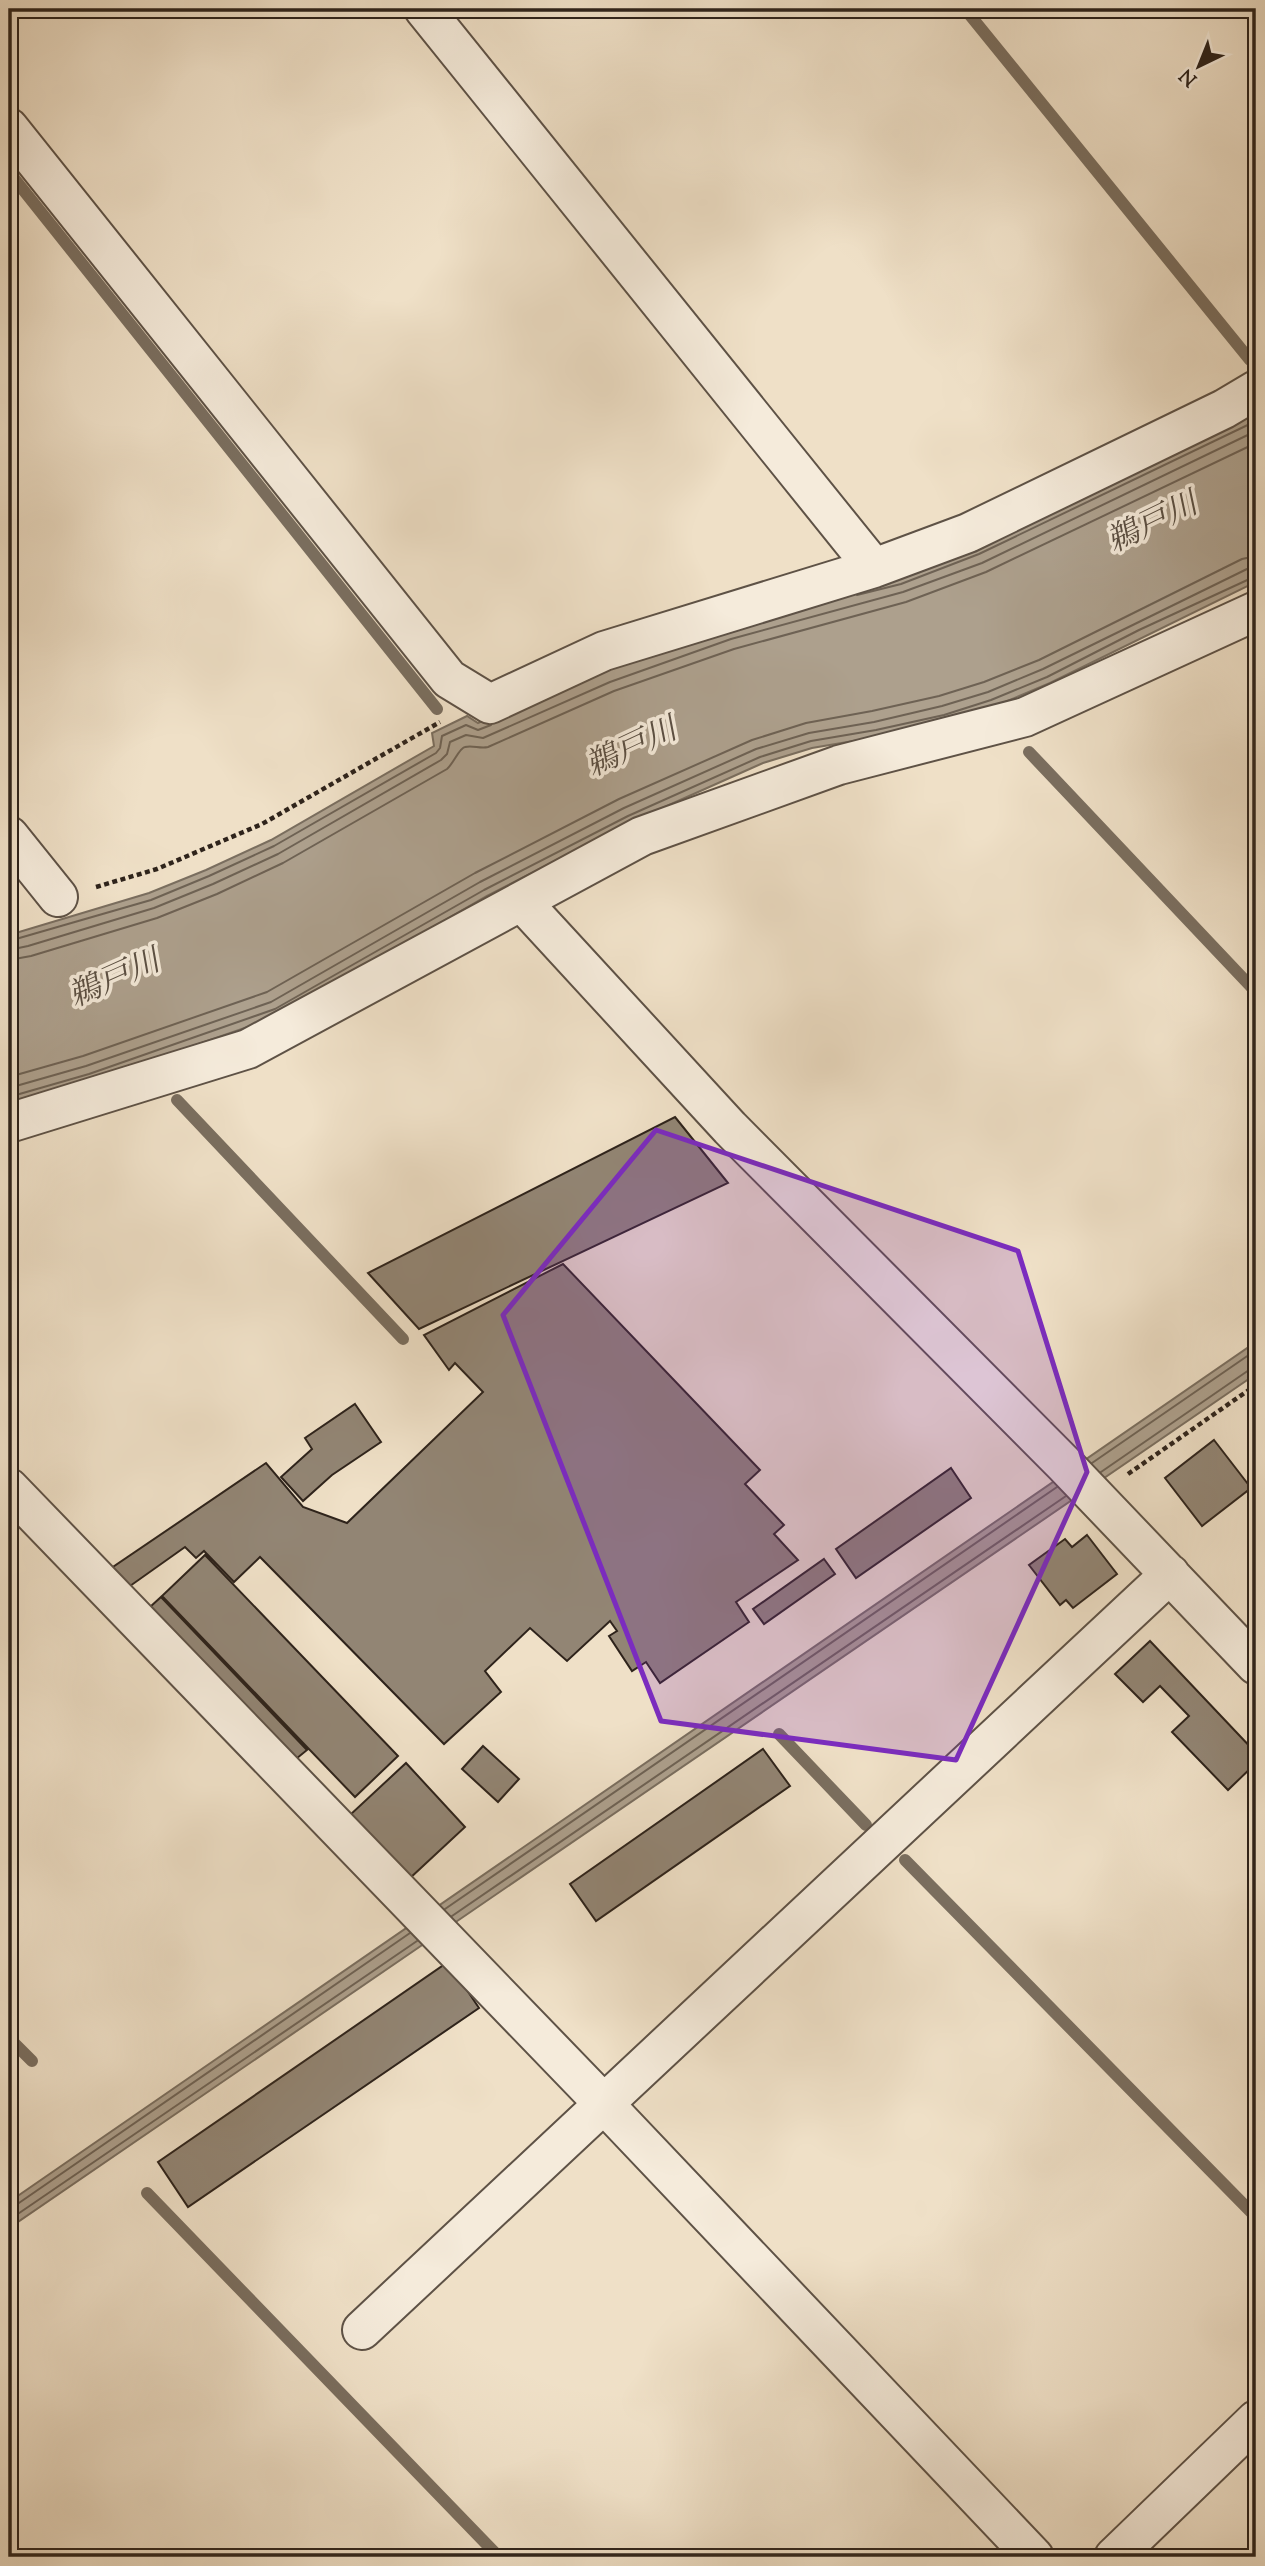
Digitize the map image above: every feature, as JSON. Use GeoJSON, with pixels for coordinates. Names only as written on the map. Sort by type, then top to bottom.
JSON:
{"type":"FeatureCollection","features":[{"type":"Feature","properties":{"kind":"street"},"geometry":{"type":"LineString","coordinates":[[424,9],[874,568]]}},
{"type":"Feature","properties":{"kind":"street"},"geometry":{"type":"LineString","coordinates":[[9,128],[449,679],[490,704],[604,651],[874,568],[968,533],[1256,390]]}},
{"type":"Feature","properties":{"kind":"street"},"geometry":{"type":"LineString","coordinates":[[9,1123],[247,1049],[642,836],[839,765],[1025,717],[1256,611]]}},
{"type":"Feature","properties":{"kind":"street"},"geometry":{"type":"LineString","coordinates":[[9,836],[58,897]]}},
{"type":"Feature","properties":{"kind":"street"},"geometry":{"type":"LineString","coordinates":[[522,902],[730,1128],[1065,1464],[1256,1665]]}},
{"type":"Feature","properties":{"kind":"street"},"geometry":{"type":"LineString","coordinates":[[9,1488],[604,2104],[1034,2557]]}},
{"type":"Feature","properties":{"kind":"street"},"geometry":{"type":"LineString","coordinates":[[362,2330],[1170,1574]]}},
{"type":"Feature","properties":{"kind":"street"},"geometry":{"type":"LineString","coordinates":[[1114,2557],[1256,2420]]}},
{"type":"Feature","properties":{"kind":"path"},"geometry":{"type":"LineString","coordinates":[[58,897],[157,869],[262,824],[459,712],[490,704]]}},
{"type":"Feature","properties":{"kind":"path"},"geometry":{"type":"LineString","coordinates":[[1096,1496],[1256,1385]]}},
{"type":"Feature","properties":{"kind":"highlighted area"},"geometry":{"type":"Polygon","coordinates":[[[656,1130],[1018,1251],[1087,1472],[956,1760],[661,1721],[503,1315],[656,1130]]]}},
{"type":"Feature","properties":{"kind":"water","name":"鵜戸川"},"geometry":{"type":"Polygon","coordinates":[[[1256,412],[1256,582],[1050,683],[993,707],[877,737],[812,748],[763,763],[631,822],[487,896],[279,1016],[91,1081],[9,1104],[9,935],[149,893],[271,840],[434,746],[432,733],[467,716],[478,723],[604,667],[977,548],[1235,425],[1256,412]]]}},
{"type":"Feature","properties":{"kind":"water"},"geometry":{"type":"Polygon","coordinates":[[[1256,1342],[1256,1374],[9,2228],[9,2202],[1256,1342]]]}},
{"type":"Feature","properties":{"kind":"building"},"geometry":{"type":"Polygon","coordinates":[[[675,1117],[728,1183],[419,1329],[368,1273],[675,1117]]]}},
{"type":"Feature","properties":{"kind":"building"},"geometry":{"type":"Polygon","coordinates":[[[563,1264],[760,1470],[745,1484],[784,1525],[774,1534],[798,1560],[736,1602],[749,1622],[660,1683],[646,1662],[632,1671],[609,1636],[617,1631],[610,1621],[567,1661],[530,1628],[485,1671],[501,1692],[444,1744],[260,1557],[234,1582],[204,1551],[196,1558],[185,1547],[123,1591],[107,1571],[266,1463],[303,1507],[347,1523],[483,1392],[455,1363],[449,1370],[424,1335],[563,1264]]]}},
{"type":"Feature","properties":{"kind":"building"},"geometry":{"type":"Polygon","coordinates":[[[355,1404],[381,1442],[332,1475],[303,1501],[281,1477],[312,1449],[305,1438],[355,1404]]]}},
{"type":"Feature","properties":{"kind":"building"},"geometry":{"type":"Polygon","coordinates":[[[1214,1440],[1251,1488],[1202,1526],[1165,1478],[1214,1440]]]}},
{"type":"Feature","properties":{"kind":"building"},"geometry":{"type":"Polygon","coordinates":[[[951,1468],[971,1498],[856,1578],[836,1549],[951,1468]]]}},
{"type":"Feature","properties":{"kind":"building"},"geometry":{"type":"Polygon","coordinates":[[[1087,1535],[1117,1574],[1073,1608],[1066,1600],[1060,1605],[1029,1565],[1065,1539],[1072,1547],[1087,1535]]]}},
{"type":"Feature","properties":{"kind":"building"},"geometry":{"type":"Polygon","coordinates":[[[205,1555],[398,1756],[355,1797],[162,1596],[205,1555]]]}},
{"type":"Feature","properties":{"kind":"building"},"geometry":{"type":"Polygon","coordinates":[[[824,1559],[835,1574],[764,1624],[753,1609],[824,1559]]]}},
{"type":"Feature","properties":{"kind":"building"},"geometry":{"type":"Polygon","coordinates":[[[161,1597],[307,1750],[296,1759],[150,1607],[161,1597]]]}},
{"type":"Feature","properties":{"kind":"building"},"geometry":{"type":"Polygon","coordinates":[[[1150,1641],[1256,1753],[1256,1763],[1228,1790],[1172,1732],[1189,1716],[1160,1686],[1143,1702],[1115,1674],[1150,1641]]]}},
{"type":"Feature","properties":{"kind":"building"},"geometry":{"type":"Polygon","coordinates":[[[483,1746],[519,1779],[498,1802],[462,1769],[483,1746]]]}},
{"type":"Feature","properties":{"kind":"building"},"geometry":{"type":"Polygon","coordinates":[[[763,1749],[790,1786],[596,1921],[570,1884],[763,1749]]]}},
{"type":"Feature","properties":{"kind":"building"},"geometry":{"type":"Polygon","coordinates":[[[406,1763],[465,1827],[409,1879],[350,1815],[406,1763]]]}},
{"type":"Feature","properties":{"kind":"building"},"geometry":{"type":"Polygon","coordinates":[[[448,1962],[479,2008],[188,2207],[158,2162],[448,1962]]]}},
{"type":"Feature","properties":{"kind":"waterway"},"geometry":{"type":"LineString","coordinates":[[965,9],[1250,360]]}},
{"type":"Feature","properties":{"kind":"waterway"},"geometry":{"type":"LineString","coordinates":[[9,172],[437,709]]}},
{"type":"Feature","properties":{"kind":"waterway"},"geometry":{"type":"LineString","coordinates":[[1029,752],[1256,992]]}},
{"type":"Feature","properties":{"kind":"waterway"},"geometry":{"type":"LineString","coordinates":[[177,1100],[403,1339]]}},
{"type":"Feature","properties":{"kind":"waterway"},"geometry":{"type":"LineString","coordinates":[[779,1734],[866,1825]]}},
{"type":"Feature","properties":{"kind":"waterway"},"geometry":{"type":"LineString","coordinates":[[905,1860],[1256,2217]]}},
{"type":"Feature","properties":{"kind":"waterway"},"geometry":{"type":"LineString","coordinates":[[9,2038],[32,2061]]}},
{"type":"Feature","properties":{"kind":"waterway"},"geometry":{"type":"LineString","coordinates":[[147,2193],[499,2557]]}}]}
